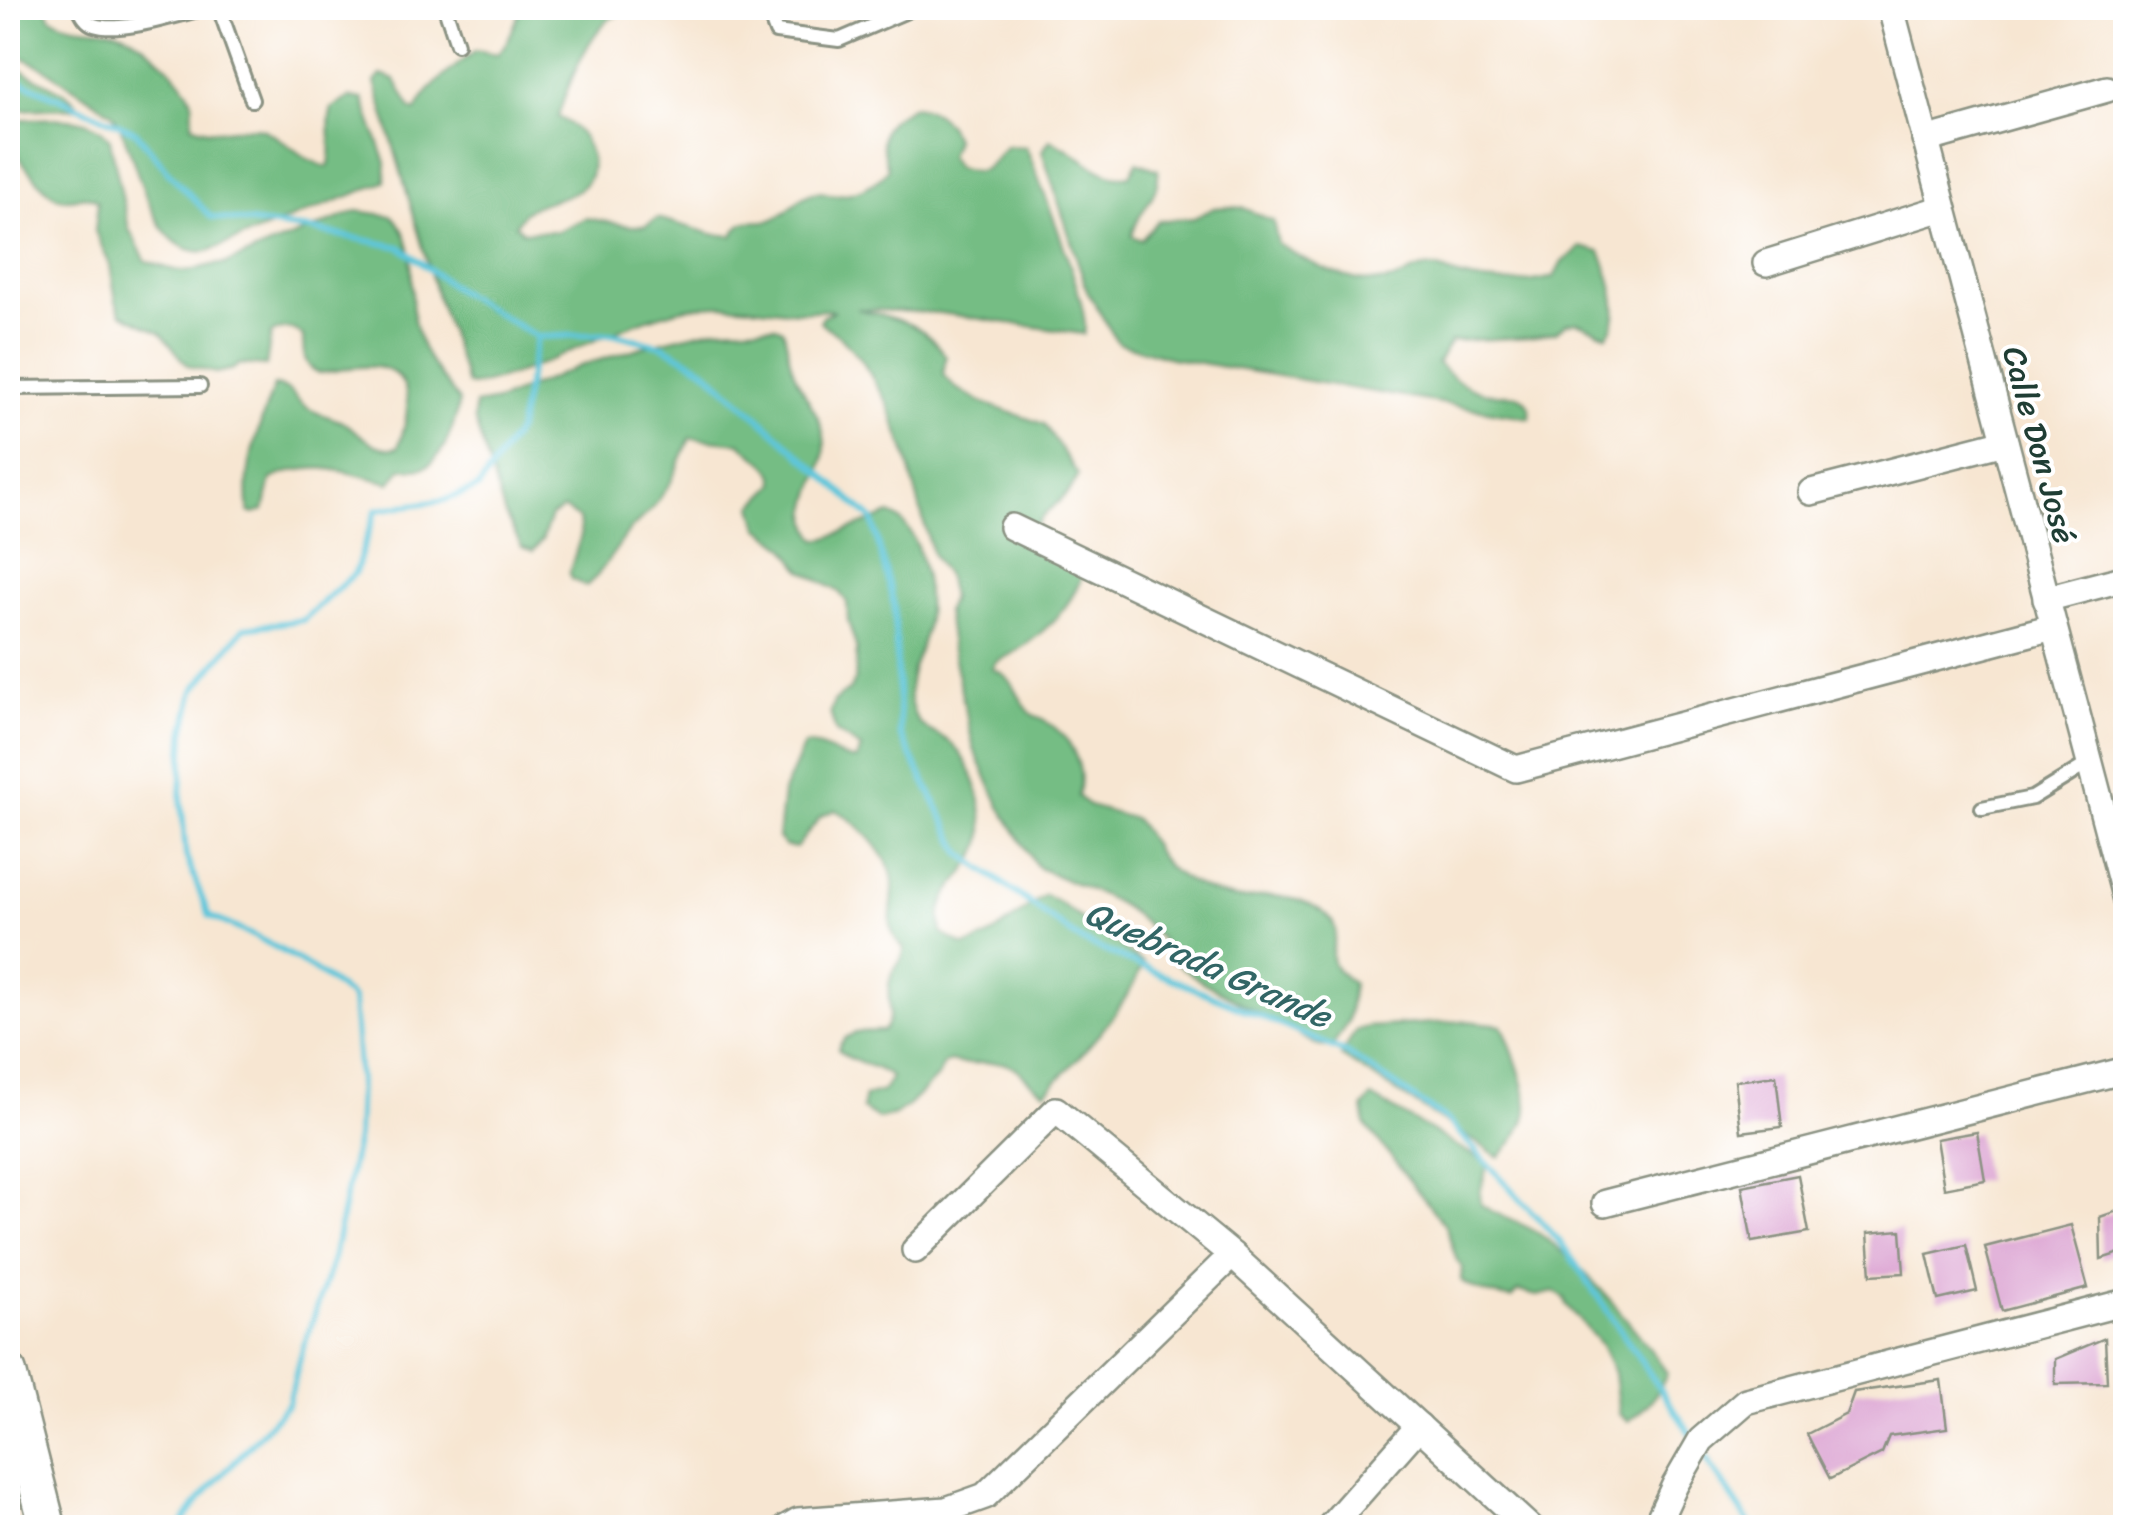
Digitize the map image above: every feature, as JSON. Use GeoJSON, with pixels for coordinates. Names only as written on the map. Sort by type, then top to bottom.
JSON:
{"type":"FeatureCollection","features":[{"type":"Feature","properties":{"kind":"main road"},"geometry":{"type":"LineString","coordinates":[[8,1371],[48,1528]]}},
{"type":"Feature","properties":{"kind":"street","name":"Calle Don José"},"geometry":{"type":"LineString","coordinates":[[1891,8],[2126,900]]}},
{"type":"Feature","properties":{"kind":"street"},"geometry":{"type":"LineString","coordinates":[[1926,140],[2107,89]]}},
{"type":"Feature","properties":{"kind":"street"},"geometry":{"type":"LineString","coordinates":[[1766,263],[1944,208]]}},
{"type":"Feature","properties":{"kind":"street"},"geometry":{"type":"LineString","coordinates":[[1811,492],[2005,442]]}},
{"type":"Feature","properties":{"kind":"street"},"geometry":{"type":"LineString","coordinates":[[1012,527],[1516,769],[2053,627]]}},
{"type":"Feature","properties":{"kind":"street"},"geometry":{"type":"LineString","coordinates":[[2046,599],[2126,578]]}},
{"type":"Feature","properties":{"kind":"street"},"geometry":{"type":"LineString","coordinates":[[1606,1203],[2126,1070]]}},
{"type":"Feature","properties":{"kind":"street"},"geometry":{"type":"LineString","coordinates":[[915,1250],[1056,1110],[1232,1255],[1530,1528]]}},
{"type":"Feature","properties":{"kind":"street"},"geometry":{"type":"LineString","coordinates":[[786,1528],[798,1522],[946,1510],[985,1496],[1232,1255]]}},
{"type":"Feature","properties":{"kind":"street"},"geometry":{"type":"LineString","coordinates":[[1656,1528],[1674,1485],[1701,1440],[1746,1401],[2126,1302]]}},
{"type":"Feature","properties":{"kind":"street"},"geometry":{"type":"LineString","coordinates":[[1329,1528],[1419,1426]]}},
{"type":"Feature","properties":{"kind":"lane"},"geometry":{"type":"LineString","coordinates":[[79,8],[92,25],[114,28],[207,8]]}},
{"type":"Feature","properties":{"kind":"lane"},"geometry":{"type":"LineString","coordinates":[[219,8],[252,100]]}},
{"type":"Feature","properties":{"kind":"lane"},"geometry":{"type":"LineString","coordinates":[[445,8],[457,44]]}},
{"type":"Feature","properties":{"kind":"lane"},"geometry":{"type":"LineString","coordinates":[[767,8],[776,32],[839,40],[914,8]]}},
{"type":"Feature","properties":{"kind":"lane"},"geometry":{"type":"LineString","coordinates":[[8,388],[200,386]]}},
{"type":"Feature","properties":{"kind":"lane"},"geometry":{"type":"LineString","coordinates":[[1982,808],[2032,798],[2090,763]]}},
{"type":"Feature","properties":{"kind":"green space"},"geometry":{"type":"Polygon","coordinates":[[[8,8],[47,8],[50,17],[59,21],[128,36],[162,61],[181,82],[192,102],[192,125],[213,130],[264,130],[328,167],[332,108],[350,97],[363,99],[386,163],[385,182],[208,251],[187,249],[170,237],[157,220],[111,112],[39,65],[8,51],[8,8]]]}},
{"type":"Feature","properties":{"kind":"green space"},"geometry":{"type":"Polygon","coordinates":[[[523,8],[629,8],[607,21],[584,52],[558,117],[577,131],[587,145],[589,179],[581,188],[524,212],[515,225],[523,232],[558,231],[586,218],[645,226],[658,218],[733,236],[740,225],[771,220],[811,194],[849,193],[877,180],[888,169],[882,146],[887,124],[913,106],[933,112],[948,126],[955,139],[949,156],[956,168],[981,170],[1007,146],[1026,147],[1072,272],[1084,334],[940,313],[857,309],[907,323],[929,336],[946,357],[943,375],[956,388],[983,403],[1044,424],[1078,475],[1067,493],[1040,520],[1032,536],[1077,567],[1082,576],[1076,590],[1047,627],[996,662],[993,669],[1010,681],[1030,713],[1054,727],[1067,741],[1079,768],[1078,796],[1089,806],[1135,819],[1162,861],[1177,874],[1199,887],[1233,898],[1271,896],[1295,900],[1317,908],[1331,920],[1335,934],[1333,961],[1353,984],[1348,1021],[1332,1047],[1319,1046],[1204,983],[1168,958],[1170,951],[1155,933],[1126,908],[1039,868],[1034,862],[1000,807],[974,749],[951,646],[947,578],[932,553],[905,451],[887,402],[862,361],[843,339],[820,322],[835,310],[795,312],[728,305],[684,309],[642,321],[497,380],[467,384],[437,296],[375,82],[381,75],[395,80],[411,109],[416,111],[434,85],[476,50],[497,54],[523,8]]]}},
{"type":"Feature","properties":{"kind":"green space"},"geometry":{"type":"Polygon","coordinates":[[[8,63],[65,93],[77,103],[75,108],[8,110],[8,63]]]}},
{"type":"Feature","properties":{"kind":"green space"},"geometry":{"type":"Polygon","coordinates":[[[72,119],[103,131],[110,140],[129,229],[146,261],[179,271],[225,264],[357,211],[392,216],[401,226],[410,251],[414,320],[420,342],[459,401],[452,428],[438,455],[425,467],[401,469],[390,483],[331,469],[287,473],[271,479],[264,510],[249,512],[250,464],[274,386],[289,391],[309,409],[342,422],[375,445],[390,448],[398,447],[406,418],[406,391],[401,380],[379,367],[319,373],[307,363],[303,336],[288,329],[271,334],[266,366],[239,364],[216,373],[188,366],[161,333],[121,313],[110,265],[95,231],[98,201],[87,197],[60,198],[38,181],[8,137],[8,121],[72,119]]]}},
{"type":"Feature","properties":{"kind":"green space"},"geometry":{"type":"Polygon","coordinates":[[[1050,140],[1109,174],[1130,175],[1137,162],[1158,170],[1156,188],[1132,236],[1141,240],[1158,221],[1194,218],[1214,208],[1243,208],[1273,221],[1278,244],[1302,258],[1345,277],[1374,282],[1394,280],[1426,268],[1484,281],[1531,281],[1554,277],[1562,262],[1581,247],[1600,252],[1614,295],[1615,318],[1607,335],[1577,322],[1532,337],[1451,341],[1437,363],[1443,369],[1479,391],[1519,396],[1530,407],[1530,418],[1171,358],[1118,343],[1088,293],[1042,151],[1050,140]]]}},
{"type":"Feature","properties":{"kind":"green space"},"geometry":{"type":"Polygon","coordinates":[[[717,328],[783,329],[796,378],[823,432],[824,456],[808,508],[808,519],[817,539],[890,514],[911,534],[923,566],[927,619],[912,673],[910,699],[922,726],[948,740],[967,764],[983,820],[977,853],[944,901],[942,934],[965,946],[978,942],[1045,895],[1143,963],[1114,1015],[1046,1092],[1007,1064],[950,1061],[895,1115],[878,1119],[862,1109],[865,1096],[883,1091],[891,1077],[838,1049],[851,1035],[883,1031],[887,1025],[890,980],[904,948],[891,925],[891,872],[880,850],[853,822],[835,810],[821,816],[796,848],[785,846],[778,838],[783,792],[804,745],[851,759],[857,759],[861,748],[836,732],[830,712],[834,702],[855,680],[857,649],[847,602],[839,592],[802,570],[785,547],[759,527],[753,506],[775,484],[768,466],[741,443],[690,438],[671,482],[653,508],[629,531],[586,586],[569,574],[581,535],[579,519],[564,509],[551,516],[533,551],[522,547],[505,515],[474,418],[475,405],[498,401],[580,366],[659,342],[717,328]]]}},
{"type":"Feature","properties":{"kind":"green space"},"geometry":{"type":"Polygon","coordinates":[[[1466,1021],[1502,1025],[1525,1091],[1524,1121],[1499,1157],[1341,1056],[1356,1030],[1466,1021]]]}},
{"type":"Feature","properties":{"kind":"green space"},"geometry":{"type":"Polygon","coordinates":[[[1372,1097],[1483,1161],[1487,1166],[1481,1205],[1531,1229],[1555,1246],[1625,1317],[1667,1373],[1646,1406],[1628,1421],[1619,1414],[1614,1373],[1601,1345],[1565,1298],[1554,1292],[1537,1296],[1518,1291],[1511,1298],[1498,1296],[1461,1280],[1462,1267],[1446,1227],[1365,1124],[1363,1107],[1372,1097]]]}},
{"type":"Feature","properties":{"kind":"building"},"geometry":{"type":"Polygon","coordinates":[[[1776,1076],[1782,1127],[1741,1132],[1735,1081],[1776,1076]]]}},
{"type":"Feature","properties":{"kind":"building"},"geometry":{"type":"Polygon","coordinates":[[[1977,1132],[1985,1180],[1944,1188],[1936,1139],[1977,1132]]]}},
{"type":"Feature","properties":{"kind":"building"},"geometry":{"type":"Polygon","coordinates":[[[1798,1175],[1809,1232],[1752,1242],[1742,1186],[1798,1175]]]}},
{"type":"Feature","properties":{"kind":"building"},"geometry":{"type":"Polygon","coordinates":[[[2126,1208],[2126,1251],[2101,1259],[2100,1217],[2126,1208]]]}},
{"type":"Feature","properties":{"kind":"building"},"geometry":{"type":"Polygon","coordinates":[[[2071,1225],[2088,1288],[2002,1311],[1985,1247],[2071,1225]]]}},
{"type":"Feature","properties":{"kind":"building"},"geometry":{"type":"Polygon","coordinates":[[[1901,1230],[1904,1273],[1871,1275],[1868,1233],[1901,1230]]]}},
{"type":"Feature","properties":{"kind":"building"},"geometry":{"type":"Polygon","coordinates":[[[1966,1245],[1977,1291],[1938,1300],[1927,1254],[1966,1245]]]}},
{"type":"Feature","properties":{"kind":"building"},"geometry":{"type":"Polygon","coordinates":[[[2105,1338],[2107,1383],[2055,1384],[2055,1359],[2105,1338]]]}},
{"type":"Feature","properties":{"kind":"building"},"geometry":{"type":"Polygon","coordinates":[[[1941,1380],[1947,1428],[1889,1436],[1882,1453],[1830,1479],[1807,1434],[1846,1414],[1854,1392],[1941,1380]]]}},
{"type":"Feature","properties":{"kind":"waterway","name":"Quebrada Grande"},"geometry":{"type":"LineString","coordinates":[[8,76],[136,132],[211,217],[400,247],[457,290],[537,337],[615,334],[663,346],[703,368],[872,519],[894,605],[900,734],[962,854],[1082,941],[1347,1053],[1448,1121],[1562,1244],[1694,1439]]}},
{"type":"Feature","properties":{"kind":"waterway"},"geometry":{"type":"LineString","coordinates":[[179,1528],[199,1500],[288,1404],[333,1259],[357,1137],[359,1082],[353,999],[284,952],[209,916],[186,856],[181,797],[184,733],[194,690],[244,628],[303,620],[355,573],[376,510],[445,500],[478,488],[518,430],[537,337]]}},
{"type":"Feature","properties":{"kind":"waterway","name":"Quebrada Grande"},"geometry":{"type":"LineString","coordinates":[[1703,1454],[1753,1528]]}}]}
